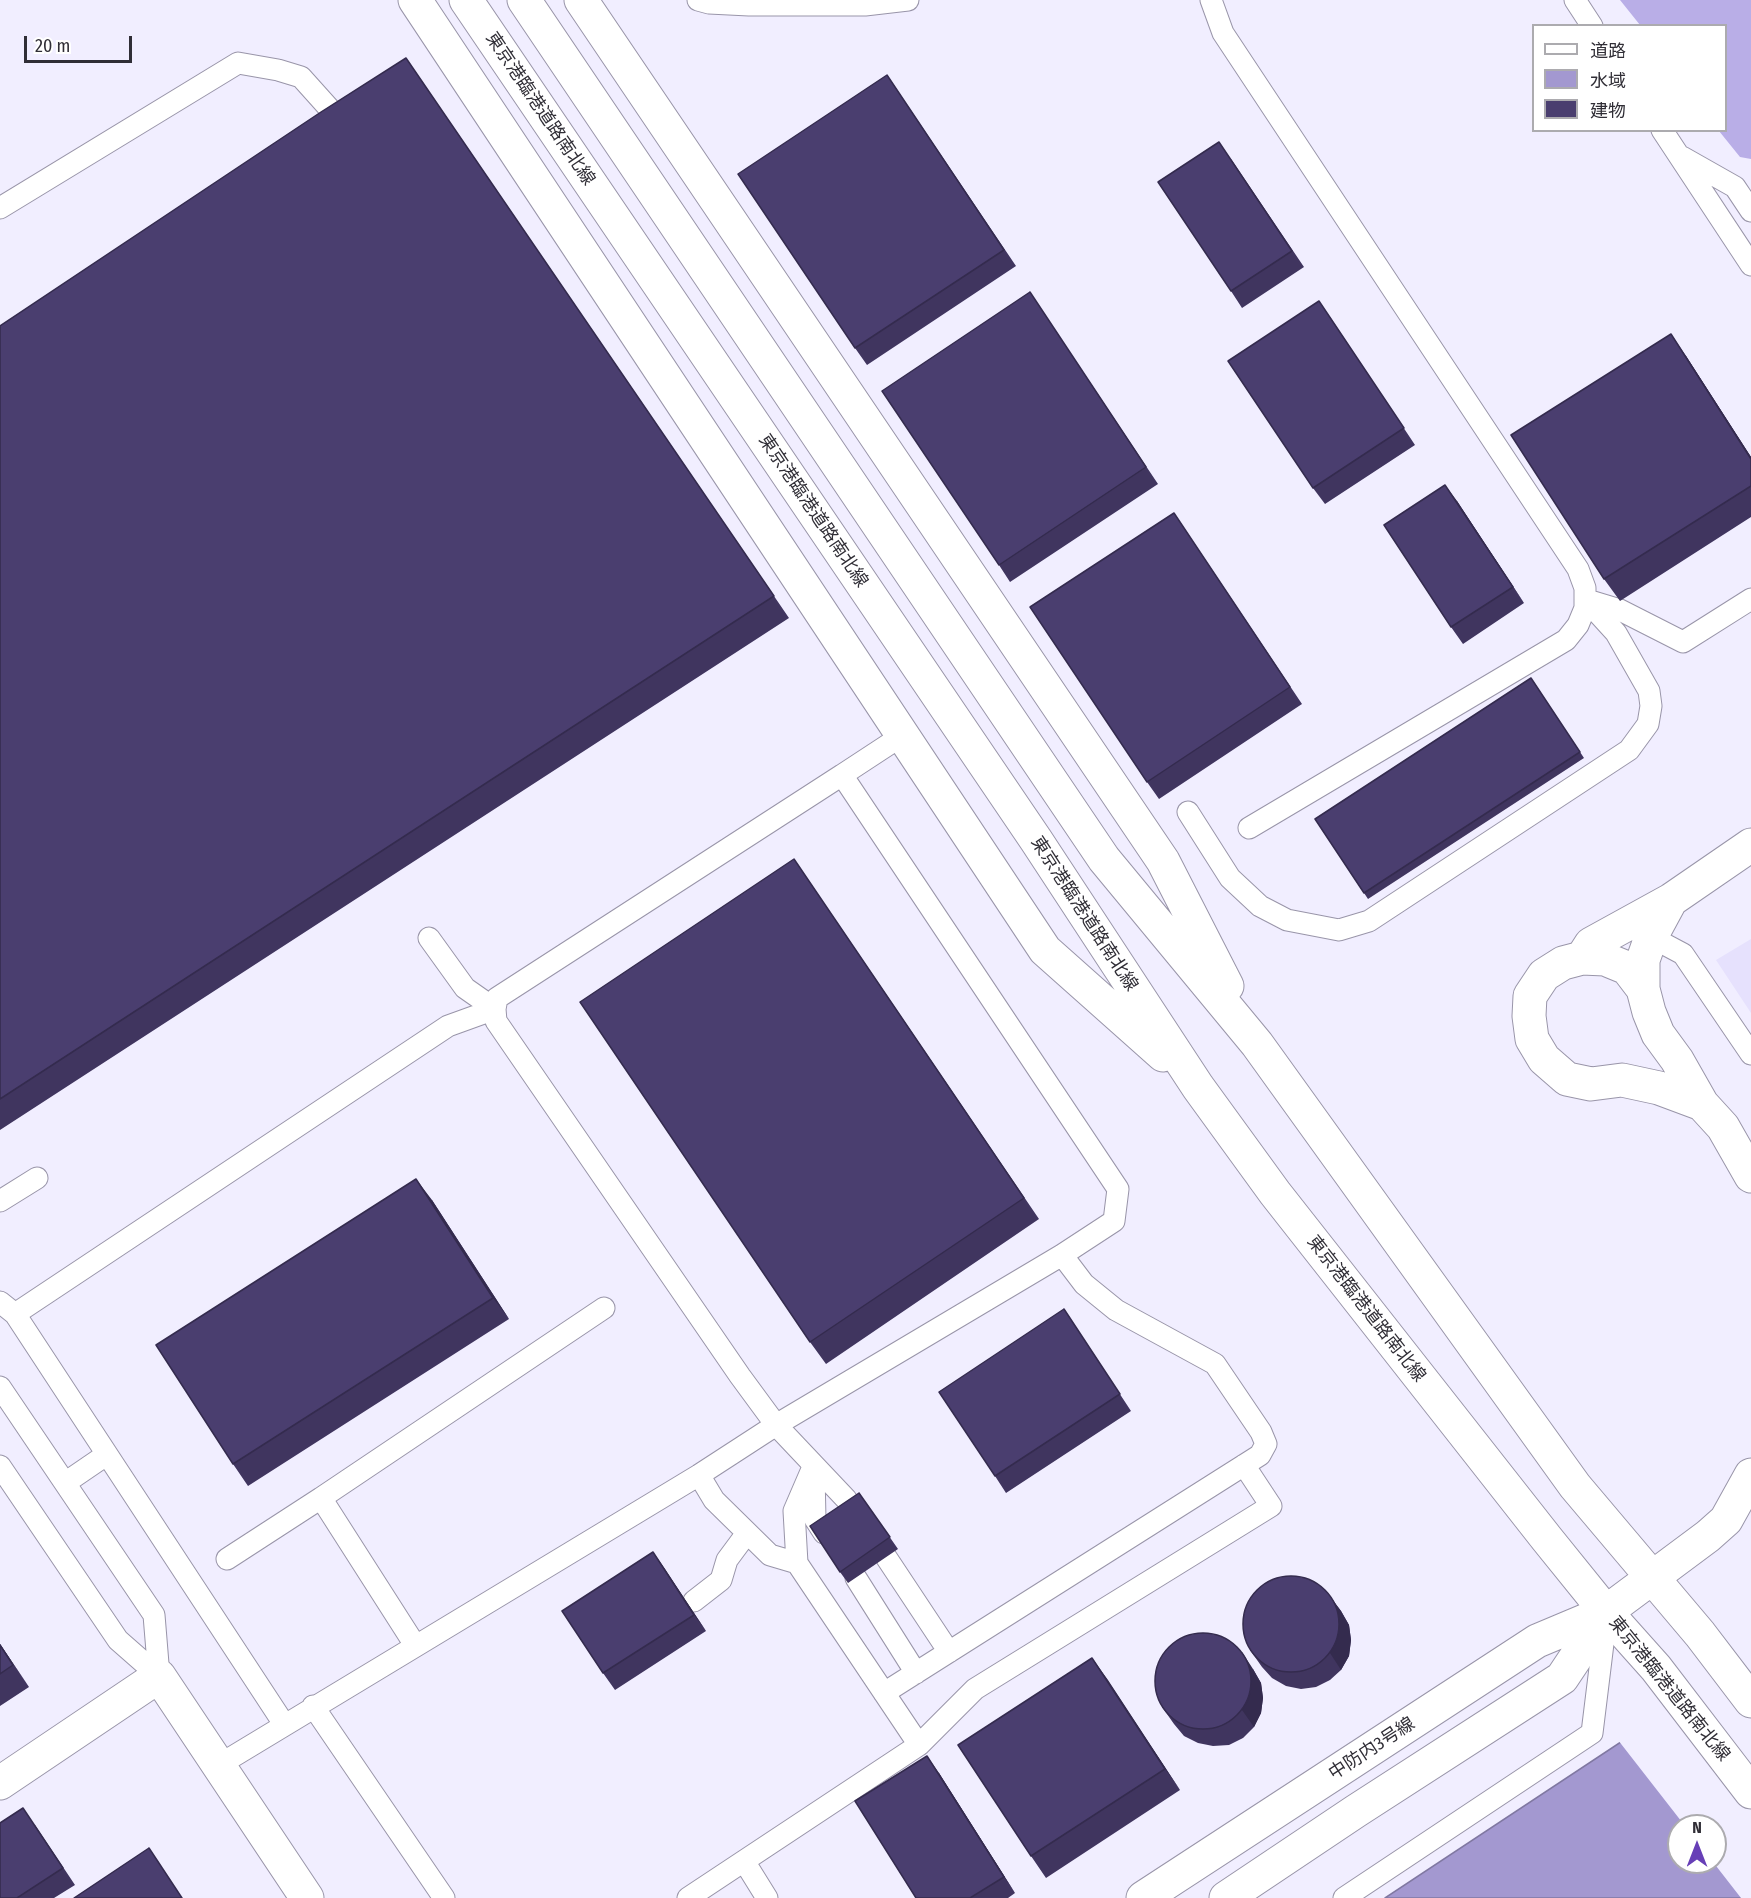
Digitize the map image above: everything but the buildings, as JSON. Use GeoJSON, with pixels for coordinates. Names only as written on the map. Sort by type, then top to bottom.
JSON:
{"type":"FeatureCollection","features":[{"type":"Feature","properties":{"kind":"street"},"geometry":{"type":"LineString","coordinates":[[415,0],[1045,950],[1198,1087]]}},
{"type":"Feature","properties":{"kind":"street","name":"東京港臨港道路南北線"},"geometry":{"type":"LineString","coordinates":[[466,0],[1036,840],[1198,1087],[1275,1193],[1539,1530],[1669,1684],[1751,1792]]}},
{"type":"Feature","properties":{"kind":"street"},"geometry":{"type":"LineString","coordinates":[[524,0],[1104,859],[1257,1044],[1575,1486],[1652,1577],[1751,1701]]}},
{"type":"Feature","properties":{"kind":"street"},"geometry":{"type":"LineString","coordinates":[[581,0],[1163,861],[1257,1044]]}},
{"type":"Feature","properties":{"kind":"street"},"geometry":{"type":"LineString","coordinates":[[1582,957],[1591,944],[1671,900],[1751,845]]}},
{"type":"Feature","properties":{"kind":"street"},"geometry":{"type":"LineString","coordinates":[[1671,900],[1651,937],[1643,960],[1643,989],[1649,1012],[1659,1034],[1702,1104],[1723,1127],[1751,1176]]}},
{"type":"Feature","properties":{"kind":"street"},"geometry":{"type":"LineString","coordinates":[[1643,989],[1627,968],[1605,959],[1582,957],[1563,963],[1544,975],[1530,996],[1529,1016],[1532,1039],[1544,1059],[1567,1079],[1591,1084],[1622,1080],[1659,1088],[1702,1104]]}},
{"type":"Feature","properties":{"kind":"street","name":"中防内3号線"},"geometry":{"type":"LineString","coordinates":[[1143,1898],[1537,1641],[1606,1612],[1726,1520],[1751,1475]]}},
{"type":"Feature","properties":{"kind":"street","name":"中防内3号線"},"geometry":{"type":"LineString","coordinates":[[1226,1898],[1562,1678],[1606,1612]]}},
{"type":"Feature","properties":{"kind":"street"},"geometry":{"type":"LineString","coordinates":[[0,1783],[159,1676],[308,1898]]}},
{"type":"Feature","properties":{"kind":"lane"},"geometry":{"type":"LineString","coordinates":[[698,0],[749,6],[806,3],[865,6],[908,0]]}},
{"type":"Feature","properties":{"kind":"lane"},"geometry":{"type":"LineString","coordinates":[[1200,0],[1578,569],[1585,588],[1585,608],[1578,625],[1566,640],[1249,828]]}},
{"type":"Feature","properties":{"kind":"lane"},"geometry":{"type":"LineString","coordinates":[[1211,0],[1223,33]]}},
{"type":"Feature","properties":{"kind":"lane"},"geometry":{"type":"LineString","coordinates":[[1575,0],[1591,24]]}},
{"type":"Feature","properties":{"kind":"lane"},"geometry":{"type":"LineString","coordinates":[[0,208],[238,63],[278,70],[301,77],[336,116],[336,134]]}},
{"type":"Feature","properties":{"kind":"lane"},"geometry":{"type":"LineString","coordinates":[[1663,132],[1751,266]]}},
{"type":"Feature","properties":{"kind":"lane"},"geometry":{"type":"LineString","coordinates":[[1679,156],[1735,187],[1751,211]]}},
{"type":"Feature","properties":{"kind":"lane"},"geometry":{"type":"LineString","coordinates":[[1585,599],[1620,610],[1683,642],[1751,599]]}},
{"type":"Feature","properties":{"kind":"lane"},"geometry":{"type":"LineString","coordinates":[[1188,812],[1230,878],[1260,906],[1287,920],[1339,930],[1369,921],[1629,750],[1648,724],[1651,706],[1649,691],[1616,633],[1585,599]]}},
{"type":"Feature","properties":{"kind":"lane"},"geometry":{"type":"LineString","coordinates":[[855,1512],[846,1499],[813,1467],[776,1425],[740,1376],[496,1021],[495,1009],[497,998],[903,735]]}},
{"type":"Feature","properties":{"kind":"lane"},"geometry":{"type":"LineString","coordinates":[[219,1765],[699,1475],[776,1425],[1062,1255],[1114,1221],[1118,1188],[842,775]]}},
{"type":"Feature","properties":{"kind":"lane"},"geometry":{"type":"LineString","coordinates":[[1651,937],[1683,954],[1751,1054]]}},
{"type":"Feature","properties":{"kind":"lane"},"geometry":{"type":"LineString","coordinates":[[429,938],[465,988],[495,1009]]}},
{"type":"Feature","properties":{"kind":"lane"},"geometry":{"type":"LineString","coordinates":[[284,1724],[8,1308],[448,1026],[495,1009]]}},
{"type":"Feature","properties":{"kind":"lane"},"geometry":{"type":"LineString","coordinates":[[0,1201],[37,1178]]}},
{"type":"Feature","properties":{"kind":"lane"},"geometry":{"type":"LineString","coordinates":[[884,1693],[1260,1455],[1266,1444],[1261,1432],[1215,1364],[1116,1310],[1084,1284],[1062,1255]]}},
{"type":"Feature","properties":{"kind":"lane"},"geometry":{"type":"LineString","coordinates":[[227,1559],[604,1308]]}},
{"type":"Feature","properties":{"kind":"lane"},"geometry":{"type":"LineString","coordinates":[[0,1387],[154,1615],[159,1676]]}},
{"type":"Feature","properties":{"kind":"lane"},"geometry":{"type":"LineString","coordinates":[[65,1483],[106,1455]]}},
{"type":"Feature","properties":{"kind":"lane"},"geometry":{"type":"LineString","coordinates":[[688,1898],[919,1745],[975,1689],[1271,1506],[1244,1465]]}},
{"type":"Feature","properties":{"kind":"lane"},"geometry":{"type":"LineString","coordinates":[[0,1466],[118,1640],[159,1676]]}},
{"type":"Feature","properties":{"kind":"lane"},"geometry":{"type":"LineString","coordinates":[[813,1467],[815,1519],[824,1533]]}},
{"type":"Feature","properties":{"kind":"lane"},"geometry":{"type":"LineString","coordinates":[[813,1467],[794,1511],[797,1563],[919,1745]]}},
{"type":"Feature","properties":{"kind":"lane"},"geometry":{"type":"LineString","coordinates":[[699,1475],[714,1500],[770,1555],[797,1563]]}},
{"type":"Feature","properties":{"kind":"lane"},"geometry":{"type":"LineString","coordinates":[[321,1498],[415,1645]]}},
{"type":"Feature","properties":{"kind":"lane"},"geometry":{"type":"LineString","coordinates":[[694,1601],[722,1580],[727,1560],[747,1533]]}},
{"type":"Feature","properties":{"kind":"lane"},"geometry":{"type":"LineString","coordinates":[[886,1557],[949,1652]]}},
{"type":"Feature","properties":{"kind":"lane"},"geometry":{"type":"LineString","coordinates":[[856,1578],[916,1672]]}},
{"type":"Feature","properties":{"kind":"lane"},"geometry":{"type":"LineString","coordinates":[[1344,1898],[1592,1733],[1606,1612]]}},
{"type":"Feature","properties":{"kind":"lane"},"geometry":{"type":"LineString","coordinates":[[313,1707],[444,1898]]}},
{"type":"Feature","properties":{"kind":"lane"},"geometry":{"type":"LineString","coordinates":[[744,1861],[767,1898]]}},
{"type":"Feature","properties":{"kind":"shaded area"},"geometry":{"type":"Polygon","coordinates":[[[1620,0],[1751,0],[1751,159],[1740,157],[1720,132],[1727,132],[1727,24],[1639,24],[1620,0]]]}},
{"type":"Feature","properties":{"kind":"shaded area"},"geometry":{"type":"Polygon","coordinates":[[[1751,939],[1751,1013],[1716,960],[1751,939]]]}},
{"type":"Feature","properties":{"kind":"water"},"geometry":{"type":"Polygon","coordinates":[[[1751,1656],[1751,1898],[1385,1898],[1751,1656]]]}},
{"type":"Feature","properties":{"kind":"pier"},"geometry":{"type":"Polygon","coordinates":[[[1751,1653],[1751,1898],[1741,1898],[1722,1874],[1727,1874],[1727,1814],[1676,1814],[1618,1740],[1751,1653]]]}}]}
